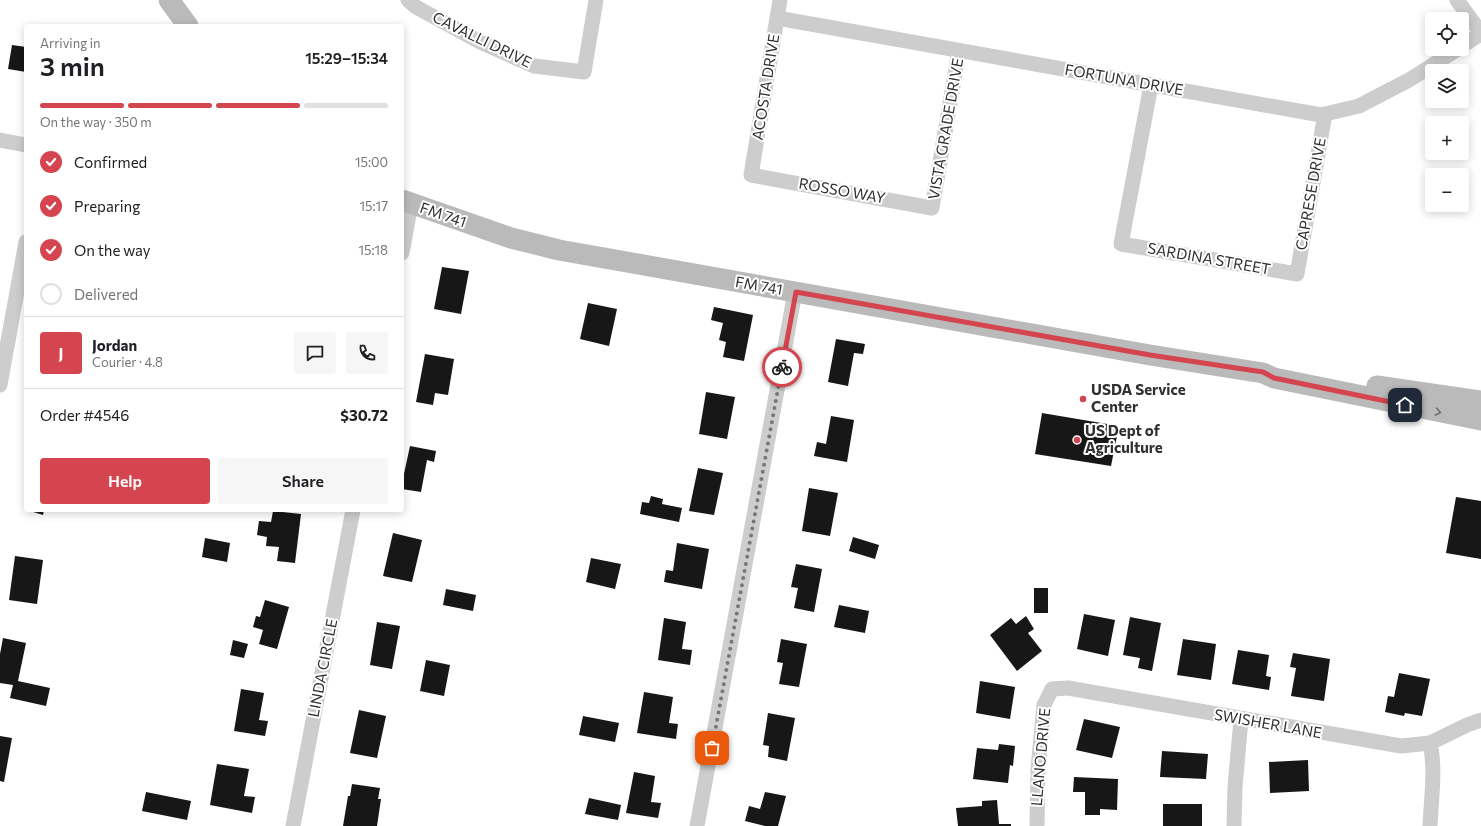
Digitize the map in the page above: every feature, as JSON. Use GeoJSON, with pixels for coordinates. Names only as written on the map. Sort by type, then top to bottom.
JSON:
{"type":"FeatureCollection","features":[{"type":"Feature","properties":{"kind":"main road"},"geometry":{"type":"LineString","coordinates":[[169,0],[187,24]]}},
{"type":"Feature","properties":{"kind":"main road","name":"FM 741"},"geometry":{"type":"LineString","coordinates":[[407,202],[511,238],[559,250],[1150,355],[1263,372],[1275,370],[1481,402]]}},
{"type":"Feature","properties":{"kind":"main road","name":"FM 741"},"geometry":{"type":"LineString","coordinates":[[1263,372],[1274,378],[1481,420]]}},
{"type":"Feature","properties":{"kind":"street","name":"CAVALLI DRIVE"},"geometry":{"type":"LineString","coordinates":[[408,0],[416,7],[480,42],[534,66],[584,72],[596,0]]}},
{"type":"Feature","properties":{"kind":"street","name":"ACOSTA DRIVE"},"geometry":{"type":"LineString","coordinates":[[751,175],[780,0]]}},
{"type":"Feature","properties":{"kind":"street"},"geometry":{"type":"LineString","coordinates":[[1457,0],[1481,33],[1469,41]]}},
{"type":"Feature","properties":{"kind":"street","name":"FORTUNA DRIVE"},"geometry":{"type":"LineString","coordinates":[[777,18],[1321,115],[1359,106],[1410,80],[1447,56]]}},
{"type":"Feature","properties":{"kind":"street","name":"VISTA GRADE DRIVE"},"geometry":{"type":"LineString","coordinates":[[932,208],[959,50]]}},
{"type":"Feature","properties":{"kind":"street","name":"SARDINA STREET"},"geometry":{"type":"LineString","coordinates":[[1151,85],[1121,244],[1298,274]]}},
{"type":"Feature","properties":{"kind":"street","name":"CAPRESE DRIVE"},"geometry":{"type":"LineString","coordinates":[[1298,274],[1325,114]]}},
{"type":"Feature","properties":{"kind":"street"},"geometry":{"type":"LineString","coordinates":[[0,140],[24,146]]}},
{"type":"Feature","properties":{"kind":"street","name":"ROSSO WAY"},"geometry":{"type":"LineString","coordinates":[[751,175],[932,208]]}},
{"type":"Feature","properties":{"kind":"street"},"geometry":{"type":"LineString","coordinates":[[404,233],[407,202]]}},
{"type":"Feature","properties":{"kind":"street"},"geometry":{"type":"LineString","coordinates":[[0,385],[24,253]]}},
{"type":"Feature","properties":{"kind":"street"},"geometry":{"type":"LineString","coordinates":[[697,826],[796,292]]}},
{"type":"Feature","properties":{"kind":"street","name":"LINDA CIRCLE"},"geometry":{"type":"LineString","coordinates":[[293,826],[353,512]]}},
{"type":"Feature","properties":{"kind":"street","name":"SWISHER LANE"},"geometry":{"type":"LineString","coordinates":[[1052,689],[1068,688],[1381,744],[1401,746],[1430,743],[1481,720]]}},
{"type":"Feature","properties":{"kind":"street","name":"LLANO DRIVE"},"geometry":{"type":"LineString","coordinates":[[1037,826],[1038,769],[1044,705],[1052,689]]}},
{"type":"Feature","properties":{"kind":"street"},"geometry":{"type":"LineString","coordinates":[[1234,826],[1235,787],[1242,718]]}},
{"type":"Feature","properties":{"kind":"street"},"geometry":{"type":"LineString","coordinates":[[1430,743],[1433,756],[1433,768],[1430,826]]}},
{"type":"Feature","properties":{"kind":"building"},"geometry":{"type":"Polygon","coordinates":[[[12,45],[24,47],[24,72],[8,69],[12,45]]]}},
{"type":"Feature","properties":{"kind":"building"},"geometry":{"type":"Polygon","coordinates":[[[442,267],[469,271],[461,314],[434,309],[442,267]]]}},
{"type":"Feature","properties":{"kind":"building"},"geometry":{"type":"Polygon","coordinates":[[[588,303],[617,309],[609,346],[580,339],[588,303]]]}},
{"type":"Feature","properties":{"kind":"building"},"geometry":{"type":"Polygon","coordinates":[[[714,307],[753,315],[744,361],[723,357],[726,342],[719,340],[723,323],[711,320],[714,307]]]}},
{"type":"Feature","properties":{"kind":"building"},"geometry":{"type":"Polygon","coordinates":[[[836,339],[865,344],[863,354],[854,353],[848,386],[828,382],[836,339]]]}},
{"type":"Feature","properties":{"kind":"building"},"geometry":{"type":"Polygon","coordinates":[[[425,354],[454,359],[448,395],[435,393],[433,405],[416,402],[425,354]]]}},
{"type":"Feature","properties":{"kind":"building"},"geometry":{"type":"Polygon","coordinates":[[[706,392],[735,397],[727,439],[699,434],[706,392]]]}},
{"type":"Feature","properties":{"kind":"building","name":"US Dept of Agriculture"},"geometry":{"type":"Polygon","coordinates":[[[1042,413],[1119,426],[1111,466],[1035,454],[1042,413]]]}},
{"type":"Feature","properties":{"kind":"building"},"geometry":{"type":"Polygon","coordinates":[[[831,416],[854,420],[847,462],[814,456],[817,442],[826,444],[831,416]]]}},
{"type":"Feature","properties":{"kind":"building"},"geometry":{"type":"Polygon","coordinates":[[[410,446],[436,451],[434,462],[427,460],[421,492],[404,489],[404,474],[410,446]]]}},
{"type":"Feature","properties":{"kind":"building"},"geometry":{"type":"Polygon","coordinates":[[[698,468],[723,473],[714,515],[689,511],[698,468]]]}},
{"type":"Feature","properties":{"kind":"building"},"geometry":{"type":"Polygon","coordinates":[[[809,488],[838,493],[830,536],[802,531],[809,488]]]}},
{"type":"Feature","properties":{"kind":"building"},"geometry":{"type":"Polygon","coordinates":[[[651,496],[663,499],[662,504],[682,508],[679,522],[640,514],[642,502],[649,503],[651,496]]]}},
{"type":"Feature","properties":{"kind":"building"},"geometry":{"type":"Polygon","coordinates":[[[1456,497],[1481,501],[1481,559],[1446,553],[1456,497]]]}},
{"type":"Feature","properties":{"kind":"building"},"geometry":{"type":"Polygon","coordinates":[[[33,512],[44,512],[43,515],[33,512]]]}},
{"type":"Feature","properties":{"kind":"building"},"geometry":{"type":"Polygon","coordinates":[[[273,512],[301,514],[295,563],[277,561],[279,547],[266,546],[267,537],[257,535],[259,521],[271,522],[273,512]]]}},
{"type":"Feature","properties":{"kind":"building"},"geometry":{"type":"Polygon","coordinates":[[[393,533],[422,540],[412,582],[383,576],[393,533]]]}},
{"type":"Feature","properties":{"kind":"building"},"geometry":{"type":"Polygon","coordinates":[[[853,537],[879,545],[875,559],[849,551],[853,537]]]}},
{"type":"Feature","properties":{"kind":"building"},"geometry":{"type":"Polygon","coordinates":[[[205,538],[230,543],[227,562],[202,557],[205,538]]]}},
{"type":"Feature","properties":{"kind":"building"},"geometry":{"type":"Polygon","coordinates":[[[677,543],[709,549],[702,589],[664,582],[666,570],[673,571],[677,543]]]}},
{"type":"Feature","properties":{"kind":"building"},"geometry":{"type":"Polygon","coordinates":[[[15,556],[43,560],[37,604],[9,600],[15,556]]]}},
{"type":"Feature","properties":{"kind":"building"},"geometry":{"type":"Polygon","coordinates":[[[591,558],[621,564],[615,589],[586,582],[591,558]]]}},
{"type":"Feature","properties":{"kind":"building"},"geometry":{"type":"Polygon","coordinates":[[[796,564],[822,569],[814,612],[794,608],[798,588],[791,587],[796,564]]]}},
{"type":"Feature","properties":{"kind":"building"},"geometry":{"type":"Polygon","coordinates":[[[1034,588],[1048,588],[1048,613],[1034,613],[1034,588]]]}},
{"type":"Feature","properties":{"kind":"building"},"geometry":{"type":"Polygon","coordinates":[[[446,589],[476,595],[473,611],[443,605],[446,589]]]}},
{"type":"Feature","properties":{"kind":"building"},"geometry":{"type":"Polygon","coordinates":[[[265,600],[289,607],[277,649],[259,644],[263,630],[253,627],[256,616],[260,617],[265,600]]]}},
{"type":"Feature","properties":{"kind":"building"},"geometry":{"type":"Polygon","coordinates":[[[839,605],[869,611],[865,633],[834,627],[839,605]]]}},
{"type":"Feature","properties":{"kind":"building"},"geometry":{"type":"Polygon","coordinates":[[[1084,614],[1115,620],[1108,656],[1077,649],[1084,614]]]}},
{"type":"Feature","properties":{"kind":"building"},"geometry":{"type":"Polygon","coordinates":[[[1026,616],[1034,629],[1028,633],[1042,651],[1017,671],[990,635],[1011,618],[1016,624],[1026,616]]]}},
{"type":"Feature","properties":{"kind":"building"},"geometry":{"type":"Polygon","coordinates":[[[1130,617],[1161,623],[1152,671],[1138,668],[1140,658],[1123,655],[1130,617]]]}},
{"type":"Feature","properties":{"kind":"building"},"geometry":{"type":"Polygon","coordinates":[[[664,618],[686,622],[682,649],[692,650],[690,665],[658,660],[664,618]]]}},
{"type":"Feature","properties":{"kind":"building"},"geometry":{"type":"Polygon","coordinates":[[[377,622],[400,626],[392,669],[370,665],[377,622]]]}},
{"type":"Feature","properties":{"kind":"building"},"geometry":{"type":"Polygon","coordinates":[[[3,638],[26,643],[18,681],[50,688],[46,706],[10,698],[13,685],[0,683],[0,654],[3,638]]]}},
{"type":"Feature","properties":{"kind":"building"},"geometry":{"type":"Polygon","coordinates":[[[781,639],[807,644],[799,687],[779,684],[783,663],[777,662],[781,639]]]}},
{"type":"Feature","properties":{"kind":"building"},"geometry":{"type":"Polygon","coordinates":[[[1183,639],[1216,644],[1211,680],[1177,675],[1183,639]]]}},
{"type":"Feature","properties":{"kind":"building"},"geometry":{"type":"Polygon","coordinates":[[[233,640],[248,644],[244,658],[230,655],[233,640]]]}},
{"type":"Feature","properties":{"kind":"building"},"geometry":{"type":"Polygon","coordinates":[[[1238,650],[1269,655],[1266,676],[1271,677],[1269,690],[1232,684],[1238,650]]]}},
{"type":"Feature","properties":{"kind":"building"},"geometry":{"type":"Polygon","coordinates":[[[1293,653],[1330,659],[1324,701],[1291,696],[1296,668],[1290,667],[1293,653]]]}},
{"type":"Feature","properties":{"kind":"building"},"geometry":{"type":"Polygon","coordinates":[[[426,660],[450,665],[444,696],[420,691],[426,660]]]}},
{"type":"Feature","properties":{"kind":"building"},"geometry":{"type":"Polygon","coordinates":[[[1399,673],[1430,679],[1422,716],[1405,713],[1404,716],[1385,712],[1388,696],[1394,697],[1399,673]]]}},
{"type":"Feature","properties":{"kind":"building"},"geometry":{"type":"Polygon","coordinates":[[[980,681],[1015,687],[1010,719],[976,713],[980,681]]]}},
{"type":"Feature","properties":{"kind":"building"},"geometry":{"type":"Polygon","coordinates":[[[241,689],[264,693],[259,720],[268,721],[265,736],[234,731],[241,689]]]}},
{"type":"Feature","properties":{"kind":"building"},"geometry":{"type":"Polygon","coordinates":[[[644,692],[673,697],[669,723],[678,724],[676,739],[637,733],[644,692]]]}},
{"type":"Feature","properties":{"kind":"building"},"geometry":{"type":"Polygon","coordinates":[[[359,710],[386,716],[377,758],[350,753],[359,710]]]}},
{"type":"Feature","properties":{"kind":"building"},"geometry":{"type":"Polygon","coordinates":[[[768,713],[795,718],[787,761],[768,757],[769,746],[763,745],[768,713]]]}},
{"type":"Feature","properties":{"kind":"building"},"geometry":{"type":"Polygon","coordinates":[[[583,716],[619,723],[615,742],[579,735],[583,716]]]}},
{"type":"Feature","properties":{"kind":"building"},"geometry":{"type":"Polygon","coordinates":[[[1084,719],[1120,727],[1112,758],[1076,750],[1084,719]]]}},
{"type":"Feature","properties":{"kind":"building"},"geometry":{"type":"Polygon","coordinates":[[[0,736],[12,738],[4,782],[0,781],[0,736]]]}},
{"type":"Feature","properties":{"kind":"building"},"geometry":{"type":"Polygon","coordinates":[[[999,744],[1015,746],[1013,766],[1010,765],[1008,783],[973,779],[977,748],[998,750],[999,744]]]}},
{"type":"Feature","properties":{"kind":"building"},"geometry":{"type":"Polygon","coordinates":[[[1162,751],[1208,754],[1206,779],[1160,777],[1162,751]]]}},
{"type":"Feature","properties":{"kind":"building"},"geometry":{"type":"Polygon","coordinates":[[[1308,760],[1309,791],[1270,793],[1269,762],[1308,760]]]}},
{"type":"Feature","properties":{"kind":"building"},"geometry":{"type":"Polygon","coordinates":[[[217,764],[249,769],[244,796],[255,797],[252,813],[210,805],[217,764]]]}},
{"type":"Feature","properties":{"kind":"building"},"geometry":{"type":"Polygon","coordinates":[[[634,772],[655,776],[651,802],[661,803],[658,818],[626,813],[634,772]]]}},
{"type":"Feature","properties":{"kind":"building"},"geometry":{"type":"Polygon","coordinates":[[[1074,777],[1118,779],[1117,810],[1100,809],[1100,815],[1085,815],[1085,792],[1073,792],[1074,777]]]}},
{"type":"Feature","properties":{"kind":"building"},"geometry":{"type":"Polygon","coordinates":[[[352,784],[380,788],[378,799],[381,799],[377,826],[343,826],[348,796],[350,796],[352,784]]]}},
{"type":"Feature","properties":{"kind":"building"},"geometry":{"type":"Polygon","coordinates":[[[146,792],[191,801],[187,820],[142,811],[146,792]]]}},
{"type":"Feature","properties":{"kind":"building"},"geometry":{"type":"Polygon","coordinates":[[[765,792],[786,796],[778,826],[765,826],[745,821],[749,806],[760,809],[765,792]]]}},
{"type":"Feature","properties":{"kind":"building"},"geometry":{"type":"Polygon","coordinates":[[[589,798],[621,805],[618,820],[585,814],[589,798]]]}},
{"type":"Feature","properties":{"kind":"building"},"geometry":{"type":"Polygon","coordinates":[[[997,800],[999,824],[1011,824],[1011,826],[958,826],[956,808],[982,806],[982,801],[997,800]]]}},
{"type":"Feature","properties":{"kind":"building"},"geometry":{"type":"Polygon","coordinates":[[[1163,804],[1202,804],[1202,826],[1163,826],[1163,804]]]}},
{"type":"Feature","properties":{"kind":"way so far"},"geometry":{"type":"LineString","coordinates":[[712,748],[782,367]]}},
{"type":"Feature","properties":{"kind":"place","name":"USDA Service Center"},"geometry":{"type":"Point","coordinates":[1083,399]}},
{"type":"Feature","properties":{"kind":"place","name":"US Dept of Agriculture"},"geometry":{"type":"Point","coordinates":[1077,440]}},
{"type":"Feature","properties":{"kind":"route"},"geometry":{"type":"LineString","coordinates":[[782,367],[796,292],[1150,355],[1263,372],[1274,378],[1405,405]]}}]}
